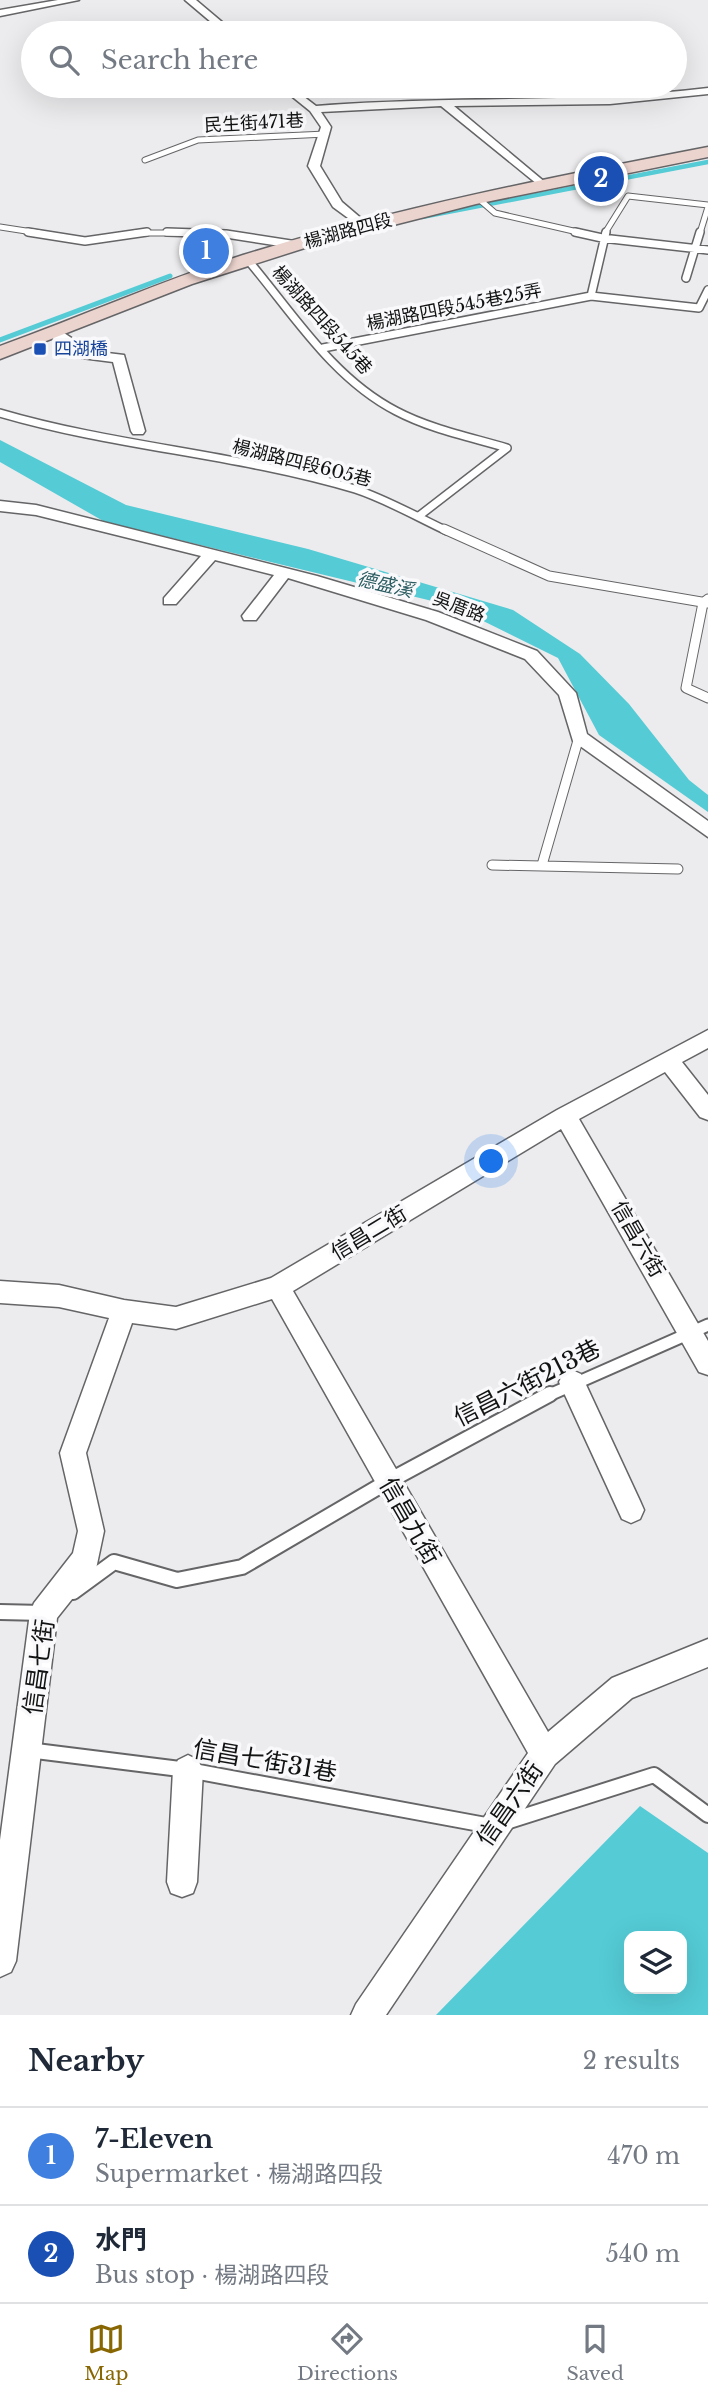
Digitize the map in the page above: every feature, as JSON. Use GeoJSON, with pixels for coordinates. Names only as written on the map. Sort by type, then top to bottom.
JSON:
{"type":"FeatureCollection","features":[{"type":"Feature","properties":{"kind":"street"},"geometry":{"type":"LineString","coordinates":[[0,13],[49,2],[74,0]]}},
{"type":"Feature","properties":{"kind":"street"},"geometry":{"type":"LineString","coordinates":[[190,0],[215,21]]}},
{"type":"Feature","properties":{"kind":"street"},"geometry":{"type":"LineString","coordinates":[[687,94],[708,91]]}},
{"type":"Feature","properties":{"kind":"street"},"geometry":{"type":"LineString","coordinates":[[300,98],[314,109],[326,127],[314,166],[337,204],[363,225]]}},
{"type":"Feature","properties":{"kind":"street"},"geometry":{"type":"LineString","coordinates":[[314,109],[373,103],[445,104],[655,98]]}},
{"type":"Feature","properties":{"kind":"street"},"geometry":{"type":"LineString","coordinates":[[445,104],[542,185]]}},
{"type":"Feature","properties":{"kind":"street","name":"楊湖路四段"},"geometry":{"type":"LineString","coordinates":[[0,353],[56,334],[247,259],[363,225],[708,152]]}},
{"type":"Feature","properties":{"kind":"street"},"geometry":{"type":"LineString","coordinates":[[56,334],[87,355],[119,358],[138,431]]}},
{"type":"Feature","properties":{"kind":"street","name":"吳厝路"},"geometry":{"type":"LineString","coordinates":[[0,506],[36,510],[284,573],[432,616],[531,655],[567,693],[579,737]]}},
{"type":"Feature","properties":{"kind":"street"},"geometry":{"type":"LineString","coordinates":[[170,601],[212,554]]}},
{"type":"Feature","properties":{"kind":"street"},"geometry":{"type":"LineString","coordinates":[[250,616],[284,573]]}},
{"type":"Feature","properties":{"kind":"street"},"geometry":{"type":"LineString","coordinates":[[579,737],[708,831]]}},
{"type":"Feature","properties":{"kind":"street","name":"信昌二街"},"geometry":{"type":"LineString","coordinates":[[0,1292],[59,1296],[124,1311],[176,1318],[278,1287],[565,1116],[708,1038]]}},
{"type":"Feature","properties":{"kind":"street"},"geometry":{"type":"LineString","coordinates":[[667,1059],[708,1111]]}},
{"type":"Feature","properties":{"kind":"street","name":"信昌六街"},"geometry":{"type":"LineString","coordinates":[[565,1116],[700,1328],[708,1364]]}},
{"type":"Feature","properties":{"kind":"street","name":"信昌九街"},"geometry":{"type":"LineString","coordinates":[[278,1287],[387,1482],[545,1754]]}},
{"type":"Feature","properties":{"kind":"street","name":"信昌七街"},"geometry":{"type":"LineString","coordinates":[[0,1961],[44,1613],[86,1559],[91,1531],[73,1452],[124,1311]]}},
{"type":"Feature","properties":{"kind":"street"},"geometry":{"type":"LineString","coordinates":[[572,1382],[631,1510]]}},
{"type":"Feature","properties":{"kind":"street","name":"信昌六街"},"geometry":{"type":"LineString","coordinates":[[367,2015],[545,1754],[622,1688],[708,1653]]}},
{"type":"Feature","properties":{"kind":"street"},"geometry":{"type":"LineString","coordinates":[[182,1882],[188,1770]]}},
{"type":"Feature","properties":{"kind":"lane","name":"民生街471巷"},"geometry":{"type":"LineString","coordinates":[[145,160],[198,140],[326,134]]}},
{"type":"Feature","properties":{"kind":"lane"},"geometry":{"type":"LineString","coordinates":[[591,296],[601,239],[628,196],[708,206],[686,278]]}},
{"type":"Feature","properties":{"kind":"lane"},"geometry":{"type":"LineString","coordinates":[[480,200],[495,213],[601,239],[708,250]]}},
{"type":"Feature","properties":{"kind":"lane"},"geometry":{"type":"LineString","coordinates":[[0,227],[85,241],[151,231],[226,234],[297,245]]}},
{"type":"Feature","properties":{"kind":"lane","name":"楊湖路四段545巷"},"geometry":{"type":"LineString","coordinates":[[247,259],[349,378],[382,403],[424,423],[507,448],[419,516]]}},
{"type":"Feature","properties":{"kind":"lane","name":"楊湖路四段545巷25弄"},"geometry":{"type":"LineString","coordinates":[[323,348],[591,296],[698,308],[705,291],[708,290]]}},
{"type":"Feature","properties":{"kind":"lane","name":"楊湖路四段605巷"},"geometry":{"type":"LineString","coordinates":[[0,413],[54,429],[249,463],[357,490],[549,576],[707,602]]}},
{"type":"Feature","properties":{"kind":"lane"},"geometry":{"type":"LineString","coordinates":[[707,602],[686,688],[708,698]]}},
{"type":"Feature","properties":{"kind":"lane"},"geometry":{"type":"LineString","coordinates":[[542,865],[579,737]]}},
{"type":"Feature","properties":{"kind":"lane"},"geometry":{"type":"LineString","coordinates":[[492,865],[678,869]]}},
{"type":"Feature","properties":{"kind":"lane","name":"信昌六街213巷"},"geometry":{"type":"LineString","coordinates":[[44,1613],[114,1562],[177,1580],[242,1567],[387,1482],[572,1382],[700,1328]]}},
{"type":"Feature","properties":{"kind":"lane"},"geometry":{"type":"LineString","coordinates":[[0,1612],[44,1613]]}},
{"type":"Feature","properties":{"kind":"lane","name":"信昌七街31巷"},"geometry":{"type":"LineString","coordinates":[[28,1750],[188,1770],[493,1827]]}},
{"type":"Feature","properties":{"kind":"lane"},"geometry":{"type":"LineString","coordinates":[[493,1827],[654,1774],[708,1815]]}},
{"type":"Feature","properties":{"kind":"water","name":"德盛溪"},"geometry":{"type":"Polygon","coordinates":[[[0,440],[126,505],[308,549],[513,610],[580,654],[629,704],[689,780],[708,795],[708,812],[599,735],[558,658],[453,606],[105,522],[0,462],[0,440]]]}},
{"type":"Feature","properties":{"kind":"water"},"geometry":{"type":"Polygon","coordinates":[[[640,1806],[708,1853],[708,2015],[436,2015],[640,1806]]]}},
{"type":"Feature","properties":{"kind":"waterway"},"geometry":{"type":"LineString","coordinates":[[422,217],[708,162]]}},
{"type":"Feature","properties":{"kind":"waterway"},"geometry":{"type":"LineString","coordinates":[[0,340],[170,276]]}},
{"type":"Feature","properties":{"kind":"place","name":"水門"},"geometry":{"type":"Point","coordinates":[601,179]}},
{"type":"Feature","properties":{"kind":"place","name":"7-Eleven"},"geometry":{"type":"Point","coordinates":[206,251]}},
{"type":"Feature","properties":{"kind":"place","name":"四湖橋"},"geometry":{"type":"Point","coordinates":[40,349]}}]}
